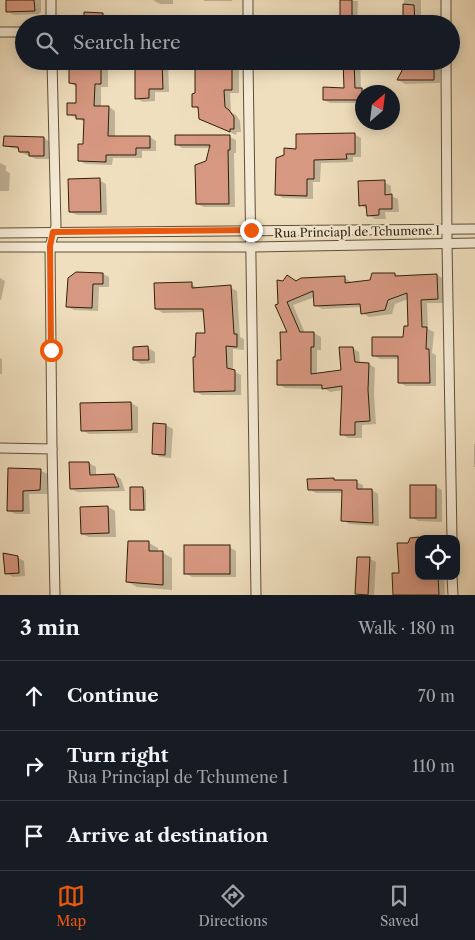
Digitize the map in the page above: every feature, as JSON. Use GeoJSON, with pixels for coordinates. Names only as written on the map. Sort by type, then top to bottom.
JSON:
{"type":"FeatureCollection","features":[{"type":"Feature","properties":{"kind":"street"},"geometry":{"type":"LineString","coordinates":[[51,0],[51,15]]}},
{"type":"Feature","properties":{"kind":"street"},"geometry":{"type":"LineString","coordinates":[[248,0],[248,15]]}},
{"type":"Feature","properties":{"kind":"street"},"geometry":{"type":"LineString","coordinates":[[446,0],[446,15]]}},
{"type":"Feature","properties":{"kind":"street"},"geometry":{"type":"LineString","coordinates":[[0,32],[15,32]]}},
{"type":"Feature","properties":{"kind":"street"},"geometry":{"type":"LineString","coordinates":[[52,70],[56,226],[50,246],[55,595]]}},
{"type":"Feature","properties":{"kind":"street"},"geometry":{"type":"LineString","coordinates":[[248,70],[256,595]]}},
{"type":"Feature","properties":{"kind":"street"},"geometry":{"type":"LineString","coordinates":[[446,70],[452,535]]}},
{"type":"Feature","properties":{"kind":"street","name":"Rua Princiapl de Tchumene I"},"geometry":{"type":"LineString","coordinates":[[0,233],[475,229]]}},
{"type":"Feature","properties":{"kind":"street","name":"Rua Princiapl de Tchumene I"},"geometry":{"type":"LineString","coordinates":[[0,247],[251,247],[475,243]]}},
{"type":"Feature","properties":{"kind":"street"},"geometry":{"type":"LineString","coordinates":[[0,448],[52,449]]}},
{"type":"Feature","properties":{"kind":"street"},"geometry":{"type":"LineString","coordinates":[[452,580],[452,595]]}},
{"type":"Feature","properties":{"kind":"building"},"geometry":{"type":"Polygon","coordinates":[[[6,0],[34,0],[35,11],[6,12],[6,0]]]}},
{"type":"Feature","properties":{"kind":"building"},"geometry":{"type":"Polygon","coordinates":[[[340,0],[352,0],[352,15],[340,15],[340,0]]]}},
{"type":"Feature","properties":{"kind":"building"},"geometry":{"type":"Polygon","coordinates":[[[403,4],[414,5],[415,15],[403,15],[403,4]]]}},
{"type":"Feature","properties":{"kind":"building"},"geometry":{"type":"Polygon","coordinates":[[[84,12],[103,13],[103,15],[84,15],[84,12]]]}},
{"type":"Feature","properties":{"kind":"building"},"geometry":{"type":"Polygon","coordinates":[[[69,70],[101,70],[101,84],[95,84],[94,106],[109,106],[108,136],[150,136],[150,148],[136,148],[136,155],[106,155],[106,162],[78,161],[78,144],[83,144],[84,119],[76,119],[76,115],[67,115],[67,103],[76,103],[76,84],[69,83],[69,70]]]}},
{"type":"Feature","properties":{"kind":"building"},"geometry":{"type":"Polygon","coordinates":[[[135,70],[162,70],[163,89],[149,89],[149,98],[135,99],[135,70]]]}},
{"type":"Feature","properties":{"kind":"building"},"geometry":{"type":"Polygon","coordinates":[[[195,70],[232,70],[232,90],[224,90],[225,107],[234,117],[234,129],[230,129],[230,132],[199,119],[198,107],[192,107],[192,94],[195,93],[195,70]]]}},
{"type":"Feature","properties":{"kind":"building"},"geometry":{"type":"Polygon","coordinates":[[[343,70],[354,70],[355,100],[323,100],[323,87],[344,88],[343,70]]]}},
{"type":"Feature","properties":{"kind":"building"},"geometry":{"type":"Polygon","coordinates":[[[402,70],[434,70],[434,80],[397,80],[402,70]]]}},
{"type":"Feature","properties":{"kind":"building"},"geometry":{"type":"Polygon","coordinates":[[[355,133],[355,154],[346,154],[347,159],[314,160],[314,179],[307,179],[307,196],[275,195],[276,158],[284,155],[284,148],[296,149],[296,134],[355,133]]]}},
{"type":"Feature","properties":{"kind":"building"},"geometry":{"type":"Polygon","coordinates":[[[175,135],[230,135],[230,150],[228,150],[229,204],[196,204],[195,165],[206,161],[210,145],[175,145],[175,135]]]}},
{"type":"Feature","properties":{"kind":"building"},"geometry":{"type":"Polygon","coordinates":[[[4,136],[44,137],[44,156],[29,156],[29,152],[19,152],[18,147],[3,146],[4,136]]]}},
{"type":"Feature","properties":{"kind":"building"},"geometry":{"type":"Polygon","coordinates":[[[100,178],[101,212],[69,212],[68,179],[100,178]]]}},
{"type":"Feature","properties":{"kind":"building"},"geometry":{"type":"Polygon","coordinates":[[[385,180],[385,195],[392,194],[392,209],[379,209],[379,215],[367,216],[366,205],[359,206],[358,181],[385,180]]]}},
{"type":"Feature","properties":{"kind":"building"},"geometry":{"type":"Polygon","coordinates":[[[76,272],[103,273],[103,284],[93,284],[92,308],[66,307],[68,278],[76,272]]]}},
{"type":"Feature","properties":{"kind":"building"},"geometry":{"type":"Polygon","coordinates":[[[372,273],[395,273],[395,276],[437,274],[438,299],[421,300],[422,327],[427,327],[426,349],[429,349],[430,383],[398,383],[398,356],[372,356],[372,337],[403,337],[404,326],[408,326],[407,293],[388,300],[385,310],[361,314],[360,304],[314,306],[313,291],[287,302],[300,332],[314,332],[314,347],[311,347],[311,374],[341,370],[339,347],[353,347],[355,362],[369,363],[370,421],[355,422],[355,435],[340,435],[342,386],[322,389],[322,385],[277,385],[277,360],[281,360],[280,332],[287,332],[275,305],[278,304],[277,280],[283,281],[287,275],[296,281],[301,278],[345,276],[345,283],[370,280],[372,273]]]}},
{"type":"Feature","properties":{"kind":"building"},"geometry":{"type":"Polygon","coordinates":[[[192,282],[192,288],[231,285],[234,334],[237,334],[237,347],[226,346],[227,368],[235,370],[235,391],[194,392],[193,357],[195,357],[196,333],[205,333],[203,309],[155,309],[154,283],[192,282]]]}},
{"type":"Feature","properties":{"kind":"building"},"geometry":{"type":"Polygon","coordinates":[[[148,346],[149,360],[133,360],[133,347],[148,346]]]}},
{"type":"Feature","properties":{"kind":"building"},"geometry":{"type":"Polygon","coordinates":[[[131,402],[132,430],[81,431],[80,403],[131,402]]]}},
{"type":"Feature","properties":{"kind":"building"},"geometry":{"type":"Polygon","coordinates":[[[153,423],[166,424],[165,455],[152,454],[153,423]]]}},
{"type":"Feature","properties":{"kind":"building"},"geometry":{"type":"Polygon","coordinates":[[[69,462],[89,462],[90,475],[114,474],[119,487],[70,489],[69,462]]]}},
{"type":"Feature","properties":{"kind":"building"},"geometry":{"type":"Polygon","coordinates":[[[8,468],[41,469],[40,490],[23,491],[23,511],[7,511],[8,468]]]}},
{"type":"Feature","properties":{"kind":"building"},"geometry":{"type":"Polygon","coordinates":[[[334,478],[334,480],[357,480],[357,489],[372,489],[373,523],[341,521],[342,490],[308,490],[307,479],[334,478]]]}},
{"type":"Feature","properties":{"kind":"building"},"geometry":{"type":"Polygon","coordinates":[[[410,485],[436,485],[436,518],[410,518],[410,485]]]}},
{"type":"Feature","properties":{"kind":"building"},"geometry":{"type":"Polygon","coordinates":[[[130,487],[143,487],[144,510],[130,510],[130,487]]]}},
{"type":"Feature","properties":{"kind":"building"},"geometry":{"type":"Polygon","coordinates":[[[108,506],[109,533],[81,534],[80,507],[108,506]]]}},
{"type":"Feature","properties":{"kind":"building"},"geometry":{"type":"Polygon","coordinates":[[[415,537],[415,580],[438,580],[439,595],[393,595],[392,573],[399,573],[397,543],[408,543],[410,538],[415,537]]]}},
{"type":"Feature","properties":{"kind":"building"},"geometry":{"type":"Polygon","coordinates":[[[128,541],[149,541],[149,551],[163,551],[163,585],[126,582],[128,541]]]}},
{"type":"Feature","properties":{"kind":"building"},"geometry":{"type":"Polygon","coordinates":[[[184,545],[230,545],[230,574],[184,574],[184,545]]]}},
{"type":"Feature","properties":{"kind":"building"},"geometry":{"type":"Polygon","coordinates":[[[3,553],[18,556],[19,573],[5,574],[3,553]]]}},
{"type":"Feature","properties":{"kind":"building"},"geometry":{"type":"Polygon","coordinates":[[[357,557],[370,557],[368,595],[355,594],[357,557]]]}},
{"type":"Feature","properties":{"kind":"route"},"geometry":{"type":"LineString","coordinates":[[51,350],[50,246],[53,232],[251,230]]}}]}
